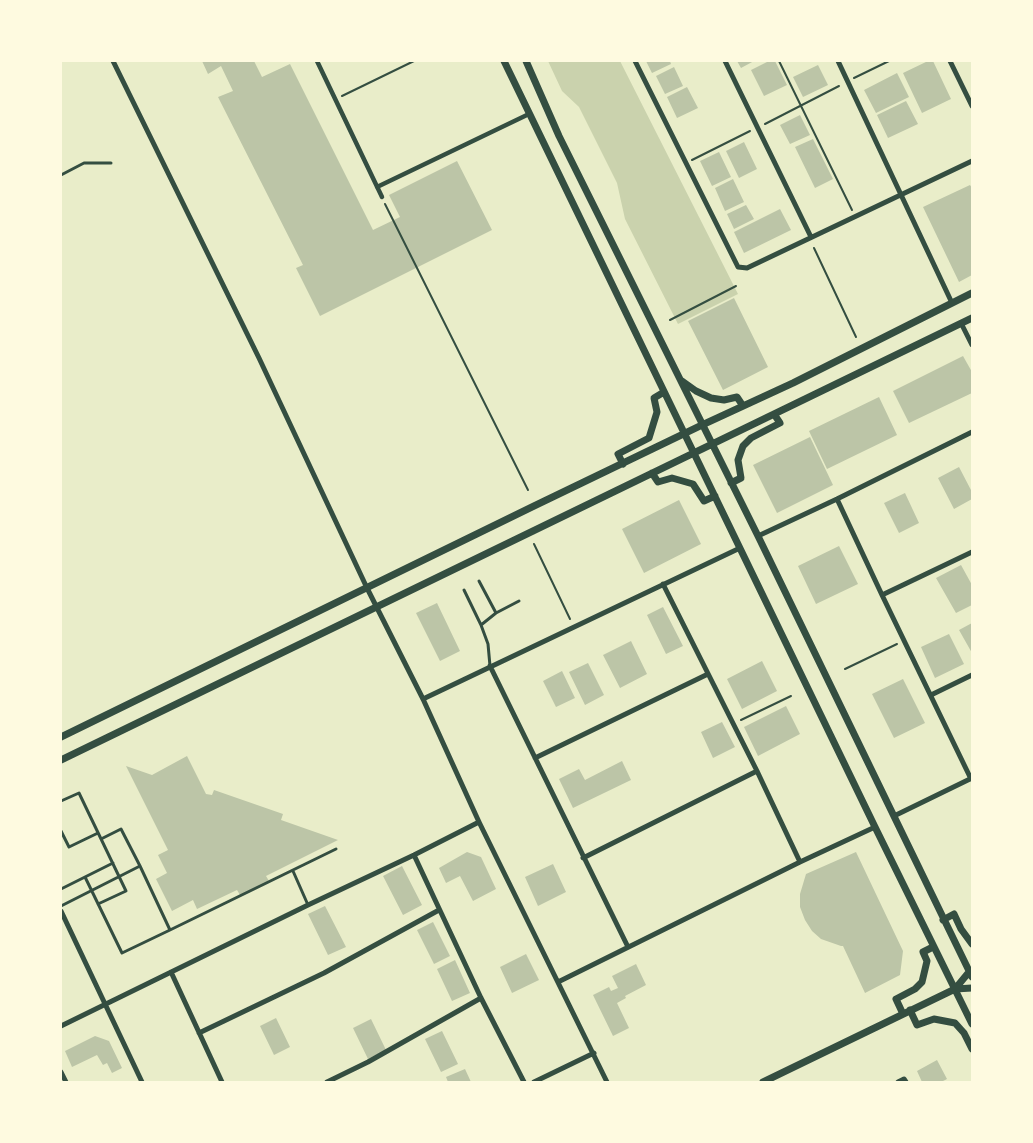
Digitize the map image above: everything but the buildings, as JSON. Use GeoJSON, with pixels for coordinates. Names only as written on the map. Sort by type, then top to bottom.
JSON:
{"type":"FeatureCollection","features":[{"type":"Feature","properties":{"kind":"street"},"geometry":{"type":"LineString","coordinates":[[113,61],[259,358],[376,607],[423,699],[479,822],[607,1082]]}},
{"type":"Feature","properties":{"kind":"street"},"geometry":{"type":"LineString","coordinates":[[317,61],[382,197]]}},
{"type":"Feature","properties":{"kind":"street"},"geometry":{"type":"LineString","coordinates":[[504,61],[972,1024]]}},
{"type":"Feature","properties":{"kind":"street"},"geometry":{"type":"LineString","coordinates":[[526,61],[559,136],[758,536],[943,920],[971,974],[955,990]]}},
{"type":"Feature","properties":{"kind":"street"},"geometry":{"type":"LineString","coordinates":[[635,61],[738,267],[747,268],[972,161]]}},
{"type":"Feature","properties":{"kind":"street"},"geometry":{"type":"LineString","coordinates":[[724,61],[811,238]]}},
{"type":"Feature","properties":{"kind":"street"},"geometry":{"type":"LineString","coordinates":[[838,61],[952,303]]}},
{"type":"Feature","properties":{"kind":"street"},"geometry":{"type":"LineString","coordinates":[[950,61],[972,106]]}},
{"type":"Feature","properties":{"kind":"street"},"geometry":{"type":"LineString","coordinates":[[377,187],[529,114]]}},
{"type":"Feature","properties":{"kind":"street"},"geometry":{"type":"LineString","coordinates":[[61,737],[802,378],[972,293]]}},
{"type":"Feature","properties":{"kind":"street"},"geometry":{"type":"LineString","coordinates":[[61,760],[972,318]]}},
{"type":"Feature","properties":{"kind":"street"},"geometry":{"type":"LineString","coordinates":[[961,323],[972,345]]}},
{"type":"Feature","properties":{"kind":"street"},"geometry":{"type":"LineString","coordinates":[[680,379],[696,391],[711,398],[724,400],[737,396],[743,406]]}},
{"type":"Feature","properties":{"kind":"street"},"geometry":{"type":"LineString","coordinates":[[623,464],[618,454],[649,438],[657,412],[654,398],[664,392]]}},
{"type":"Feature","properties":{"kind":"street"},"geometry":{"type":"LineString","coordinates":[[731,483],[741,478],[738,460],[743,446],[751,438],[780,423],[774,414]]}},
{"type":"Feature","properties":{"kind":"street"},"geometry":{"type":"LineString","coordinates":[[758,536],[972,432]]}},
{"type":"Feature","properties":{"kind":"street"},"geometry":{"type":"LineString","coordinates":[[652,473],[658,482],[672,478],[693,484],[704,501],[715,496]]}},
{"type":"Feature","properties":{"kind":"street"},"geometry":{"type":"LineString","coordinates":[[837,499],[930,695],[972,778],[894,816]]}},
{"type":"Feature","properties":{"kind":"street"},"geometry":{"type":"LineString","coordinates":[[423,699],[740,548]]}},
{"type":"Feature","properties":{"kind":"street"},"geometry":{"type":"LineString","coordinates":[[882,595],[972,552]]}},
{"type":"Feature","properties":{"kind":"street"},"geometry":{"type":"LineString","coordinates":[[663,584],[735,723],[800,862]]}},
{"type":"Feature","properties":{"kind":"street"},"geometry":{"type":"LineString","coordinates":[[490,666],[628,948]]}},
{"type":"Feature","properties":{"kind":"street"},"geometry":{"type":"LineString","coordinates":[[535,758],[708,674]]}},
{"type":"Feature","properties":{"kind":"street"},"geometry":{"type":"LineString","coordinates":[[930,695],[972,675]]}},
{"type":"Feature","properties":{"kind":"street"},"geometry":{"type":"LineString","coordinates":[[584,858],[757,771]]}},
{"type":"Feature","properties":{"kind":"street"},"geometry":{"type":"LineString","coordinates":[[61,1026],[479,822]]}},
{"type":"Feature","properties":{"kind":"street"},"geometry":{"type":"LineString","coordinates":[[558,982],[800,862],[875,827]]}},
{"type":"Feature","properties":{"kind":"street"},"geometry":{"type":"LineString","coordinates":[[414,855],[481,998],[524,1082]]}},
{"type":"Feature","properties":{"kind":"street"},"geometry":{"type":"LineString","coordinates":[[199,1033],[324,973],[439,910]]}},
{"type":"Feature","properties":{"kind":"street"},"geometry":{"type":"LineString","coordinates":[[61,911],[142,1082]]}},
{"type":"Feature","properties":{"kind":"street"},"geometry":{"type":"LineString","coordinates":[[943,920],[954,914],[961,929],[972,944]]}},
{"type":"Feature","properties":{"kind":"street"},"geometry":{"type":"LineString","coordinates":[[933,946],[923,952],[927,961],[922,982],[915,989],[896,999],[917,1025],[934,1019],[955,1023],[964,1033],[972,1049]]}},
{"type":"Feature","properties":{"kind":"street"},"geometry":{"type":"LineString","coordinates":[[171,972],[222,1082]]}},
{"type":"Feature","properties":{"kind":"street"},"geometry":{"type":"LineString","coordinates":[[763,1082],[906,1012],[955,990],[972,988]]}},
{"type":"Feature","properties":{"kind":"street"},"geometry":{"type":"LineString","coordinates":[[327,1082],[368,1062],[481,998]]}},
{"type":"Feature","properties":{"kind":"street"},"geometry":{"type":"LineString","coordinates":[[534,1082],[594,1053]]}},
{"type":"Feature","properties":{"kind":"street"},"geometry":{"type":"LineString","coordinates":[[61,1072],[66,1082]]}},
{"type":"Feature","properties":{"kind":"street"},"geometry":{"type":"LineString","coordinates":[[898,1082],[904,1079],[906,1082]]}},
{"type":"Feature","properties":{"kind":"lane"},"geometry":{"type":"LineString","coordinates":[[61,175],[84,164],[111,164]]}},
{"type":"Feature","properties":{"kind":"lane"},"geometry":{"type":"LineString","coordinates":[[479,581],[496,613]]}},
{"type":"Feature","properties":{"kind":"lane"},"geometry":{"type":"LineString","coordinates":[[464,590],[482,625],[488,644],[490,666]]}},
{"type":"Feature","properties":{"kind":"lane"},"geometry":{"type":"LineString","coordinates":[[482,625],[496,613],[519,601]]}},
{"type":"Feature","properties":{"kind":"lane"},"geometry":{"type":"LineString","coordinates":[[61,802],[78,793],[126,891],[98,904]]}},
{"type":"Feature","properties":{"kind":"lane"},"geometry":{"type":"LineString","coordinates":[[101,839],[121,829],[170,930]]}},
{"type":"Feature","properties":{"kind":"lane"},"geometry":{"type":"LineString","coordinates":[[61,831],[69,847],[98,833]]}},
{"type":"Feature","properties":{"kind":"lane"},"geometry":{"type":"LineString","coordinates":[[85,877],[122,953],[336,849]]}},
{"type":"Feature","properties":{"kind":"lane"},"geometry":{"type":"LineString","coordinates":[[61,889],[113,863]]}},
{"type":"Feature","properties":{"kind":"lane"},"geometry":{"type":"LineString","coordinates":[[61,906],[140,866]]}},
{"type":"Feature","properties":{"kind":"lane"},"geometry":{"type":"LineString","coordinates":[[293,871],[308,905]]}},
{"type":"Feature","properties":{"kind":"path"},"geometry":{"type":"LineString","coordinates":[[335,99],[414,61]]}},
{"type":"Feature","properties":{"kind":"path"},"geometry":{"type":"LineString","coordinates":[[779,61],[852,210]]}},
{"type":"Feature","properties":{"kind":"path"},"geometry":{"type":"LineString","coordinates":[[854,78],[889,61]]}},
{"type":"Feature","properties":{"kind":"path"},"geometry":{"type":"LineString","coordinates":[[765,124],[839,86]]}},
{"type":"Feature","properties":{"kind":"path"},"geometry":{"type":"LineString","coordinates":[[691,161],[750,131]]}},
{"type":"Feature","properties":{"kind":"path"},"geometry":{"type":"LineString","coordinates":[[382,197],[528,490]]}},
{"type":"Feature","properties":{"kind":"path"},"geometry":{"type":"LineString","coordinates":[[814,248],[856,337]]}},
{"type":"Feature","properties":{"kind":"path"},"geometry":{"type":"LineString","coordinates":[[670,320],[736,286]]}},
{"type":"Feature","properties":{"kind":"path"},"geometry":{"type":"LineString","coordinates":[[534,544],[570,619]]}},
{"type":"Feature","properties":{"kind":"path"},"geometry":{"type":"LineString","coordinates":[[845,669],[898,643]]}},
{"type":"Feature","properties":{"kind":"path"},"geometry":{"type":"LineString","coordinates":[[735,723],[791,696]]}},
{"type":"Feature","properties":{"kind":"green space"},"geometry":{"type":"Polygon","coordinates":[[[548,61],[620,61],[738,294],[678,324],[625,219],[617,183],[579,107],[562,91],[548,61]]]}}]}
